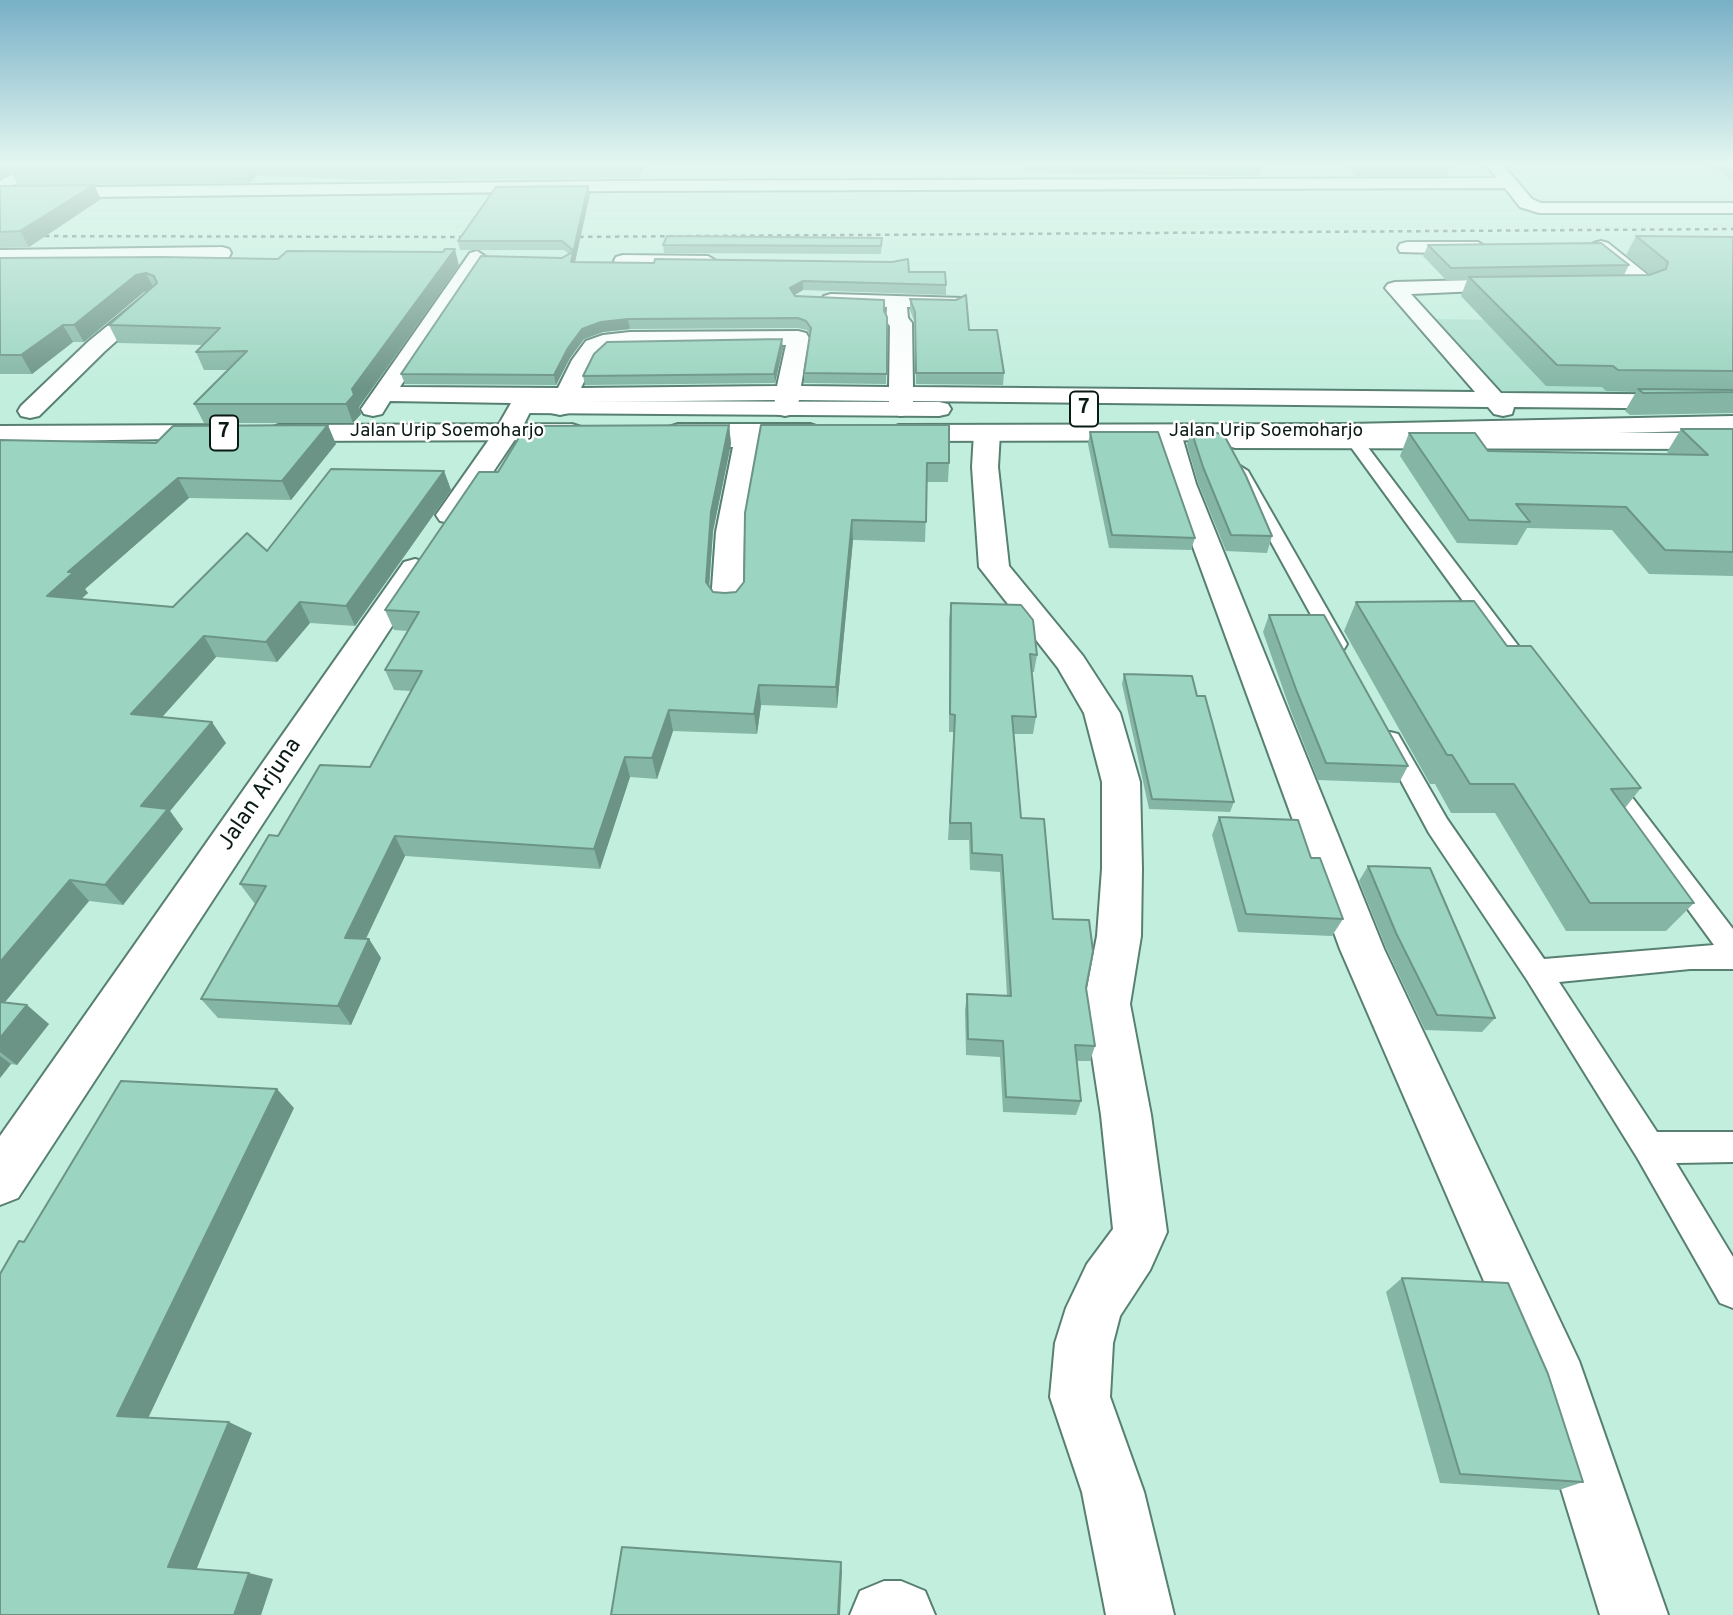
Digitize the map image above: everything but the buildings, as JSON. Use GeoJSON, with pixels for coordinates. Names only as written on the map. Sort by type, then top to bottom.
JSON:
{"type":"FeatureCollection","features":[{"type":"Feature","properties":{"kind":"main road"},"geometry":{"type":"LineString","coordinates":[[1584,286],[1639,286],[1646,283],[1594,247],[1628,246]]}},
{"type":"Feature","properties":{"kind":"main road"},"geometry":{"type":"LineString","coordinates":[[1407,248],[1490,247]]}},
{"type":"Feature","properties":{"kind":"main road"},"geometry":{"type":"LineString","coordinates":[[0,256],[222,253]]}},
{"type":"Feature","properties":{"kind":"main road"},"geometry":{"type":"LineString","coordinates":[[453,257],[502,258]]}},
{"type":"Feature","properties":{"kind":"main road"},"geometry":{"type":"LineString","coordinates":[[378,402],[477,257]]}},
{"type":"Feature","properties":{"kind":"main road"},"geometry":{"type":"LineString","coordinates":[[623,261],[733,262]]}},
{"type":"Feature","properties":{"kind":"main road"},"geometry":{"type":"LineString","coordinates":[[1530,285],[1395,288],[1498,405],[1733,402]]}},
{"type":"Feature","properties":{"kind":"main road"},"geometry":{"type":"LineString","coordinates":[[30,411],[97,346],[153,298]]}},
{"type":"Feature","properties":{"kind":"main road"},"geometry":{"type":"LineString","coordinates":[[816,299],[955,302]]}},
{"type":"Feature","properties":{"kind":"main road"},"geometry":{"type":"LineString","coordinates":[[897,301],[897,321],[901,323],[900,402]]}},
{"type":"Feature","properties":{"kind":"main road"},"geometry":{"type":"LineString","coordinates":[[378,402],[563,402],[583,360],[594,346],[603,342],[800,328],[785,401]]}},
{"type":"Feature","properties":{"kind":"main road","name":"Jalan Urip Soemoharjo"},"geometry":{"type":"LineString","coordinates":[[276,411],[378,402],[510,426]]}},
{"type":"Feature","properties":{"kind":"main road","name":"Jalan Urip Soemoharjo"},"geometry":{"type":"LineString","coordinates":[[0,434],[244,433],[510,426],[563,402],[1498,405],[1733,409]]}},
{"type":"Feature","properties":{"kind":"main road","name":"7"},"geometry":{"type":"LineString","coordinates":[[0,411],[221,411]]}},
{"type":"Feature","properties":{"kind":"main road","name":"Jalan Urip Soemoharjo"},"geometry":{"type":"LineString","coordinates":[[1352,436],[1733,423]]}},
{"type":"Feature","properties":{"kind":"main road"},"geometry":{"type":"LineString","coordinates":[[510,426],[605,434],[1352,436],[1733,441]]}},
{"type":"Feature","properties":{"kind":"main road","name":"Jalan Arjuna"},"geometry":{"type":"LineString","coordinates":[[0,1180],[510,426]]}},
{"type":"Feature","properties":{"kind":"main road"},"geometry":{"type":"LineString","coordinates":[[727,602],[730,532],[748,435]]}},
{"type":"Feature","properties":{"kind":"main road"},"geometry":{"type":"LineString","coordinates":[[653,439],[748,435],[827,439]]}},
{"type":"Feature","properties":{"kind":"main road"},"geometry":{"type":"LineString","coordinates":[[880,438],[987,436]]}},
{"type":"Feature","properties":{"kind":"main road"},"geometry":{"type":"LineString","coordinates":[[987,436],[985,467],[994,567],[1071,663],[1101,713],[1121,782],[1122,869],[1119,936],[1107,1004],[1126,1115],[1140,1232],[1094,1308],[1084,1343],[1080,1397],[1114,1493],[1140,1615]]}},
{"type":"Feature","properties":{"kind":"main road"},"geometry":{"type":"LineString","coordinates":[[1169,436],[1183,484],[1362,949],[1558,1382],[1622,1613]]}},
{"type":"Feature","properties":{"kind":"main road"},"geometry":{"type":"LineString","coordinates":[[884,1615],[901,1615]]}},
{"type":"Feature","properties":{"kind":"lane"},"geometry":{"type":"LineString","coordinates":[[1222,436],[1351,670]]}},
{"type":"Feature","properties":{"kind":"lane"},"geometry":{"type":"LineString","coordinates":[[1352,436],[1536,684]]}},
{"type":"Feature","properties":{"kind":"lane"},"geometry":{"type":"LineString","coordinates":[[1378,718],[1438,826],[1649,1148],[1733,1290]]}},
{"type":"Feature","properties":{"kind":"lane"},"geometry":{"type":"LineString","coordinates":[[1594,762],[1733,950]]}},
{"type":"Feature","properties":{"kind":"lane"},"geometry":{"type":"LineString","coordinates":[[1536,972],[1690,957],[1733,957]]}},
{"type":"Feature","properties":{"kind":"lane"},"geometry":{"type":"LineString","coordinates":[[1649,1148],[1733,1147]]}},
{"type":"Feature","properties":{"kind":"shaded area"},"geometry":{"type":"Polygon","coordinates":[[[1425,319],[1686,322],[1733,396],[1499,398],[1425,319]]]}}]}
